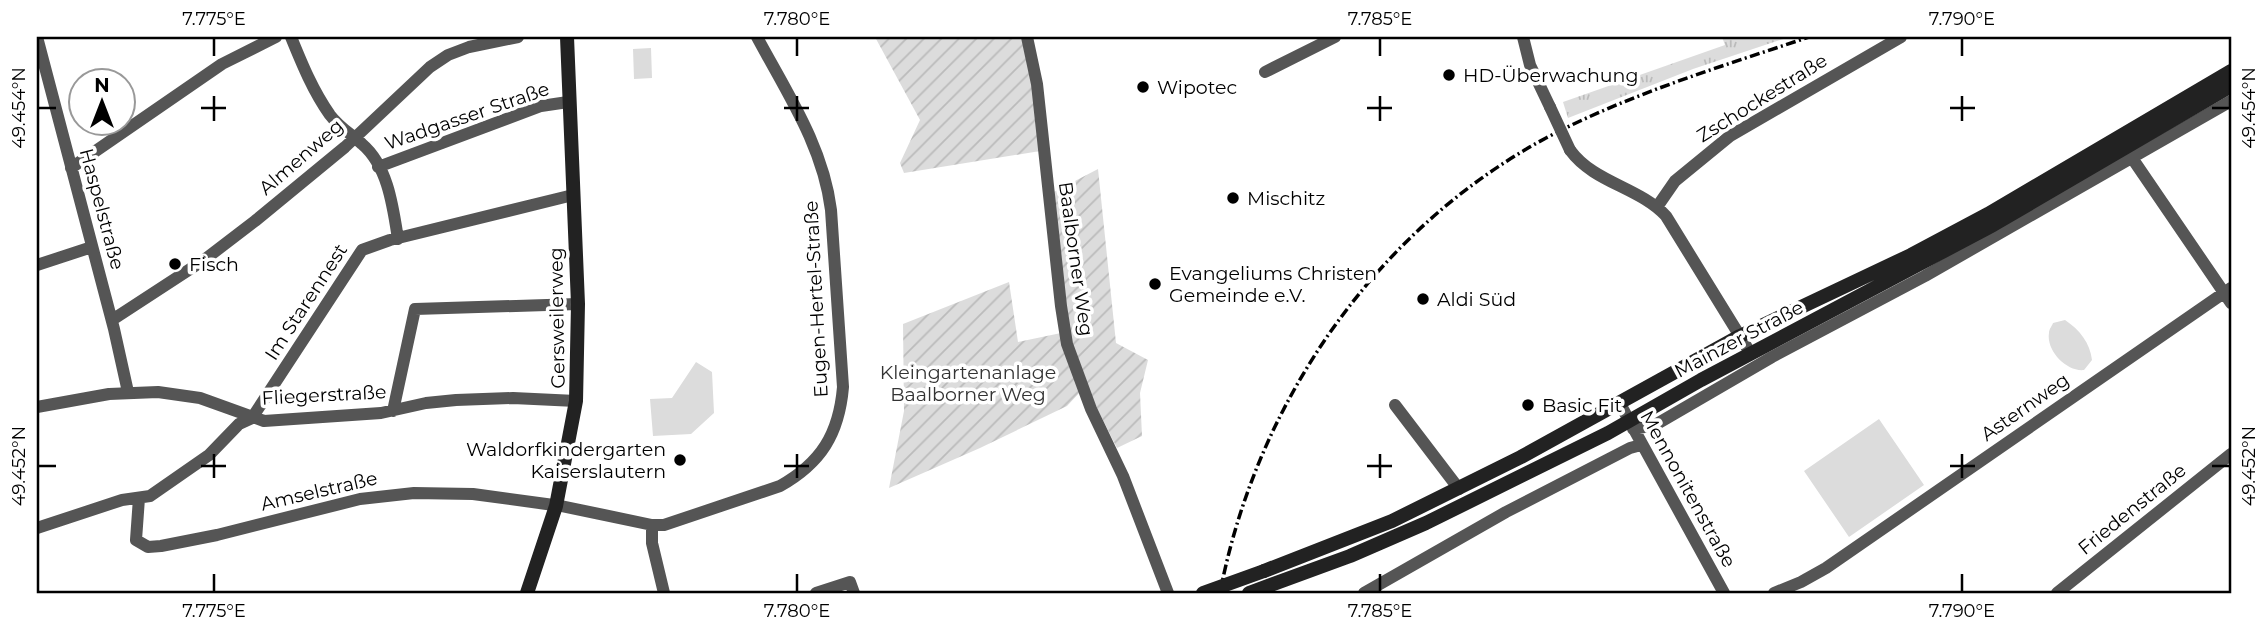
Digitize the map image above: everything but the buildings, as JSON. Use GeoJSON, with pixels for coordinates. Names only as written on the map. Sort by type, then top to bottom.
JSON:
{"type":"FeatureCollection","features":[{"type":"Feature","properties":{"kind":"main road","name":"Gersweilerweg"},"geometry":{"type":"LineString","coordinates":[[527,593],[556,506],[576,401],[578,304],[567,37]]}},
{"type":"Feature","properties":{"kind":"main road","name":"Mainzer Straße"},"geometry":{"type":"LineString","coordinates":[[1203,593],[1392,521],[1459,489],[1740,336],[1911,255],[1988,214],[2231,71]]}},
{"type":"Feature","properties":{"kind":"main road","name":"Mainzer Straße"},"geometry":{"type":"LineString","coordinates":[[1249,593],[1350,556],[1426,523],[1631,425],[1701,380],[2129,154],[2231,86]]}},
{"type":"Feature","properties":{"kind":"street","name":"Haspelstraße"},"geometry":{"type":"LineString","coordinates":[[37,37],[112,320],[128,392]]}},
{"type":"Feature","properties":{"kind":"street"},"geometry":{"type":"LineString","coordinates":[[71,168],[222,64],[276,37]]}},
{"type":"Feature","properties":{"kind":"street"},"geometry":{"type":"LineString","coordinates":[[291,37],[304,69],[331,116],[371,154],[378,167],[389,190],[398,239]]}},
{"type":"Feature","properties":{"kind":"street","name":"Almenweg"},"geometry":{"type":"LineString","coordinates":[[112,320],[204,260],[255,222],[354,138],[418,76],[448,55],[489,42],[518,37]]}},
{"type":"Feature","properties":{"kind":"street","name":"Eugen-Hertel-Straße"},"geometry":{"type":"LineString","coordinates":[[556,506],[652,525],[672,524],[780,486],[795,478],[809,467],[824,449],[836,425],[843,387],[828,184],[814,142],[757,37]]}},
{"type":"Feature","properties":{"kind":"street","name":"Baalborner Weg"},"geometry":{"type":"LineString","coordinates":[[1027,37],[1037,84],[1060,306],[1067,344],[1091,409],[1123,476],[1168,593]]}},
{"type":"Feature","properties":{"kind":"street"},"geometry":{"type":"LineString","coordinates":[[1265,72],[1335,37]]}},
{"type":"Feature","properties":{"kind":"street"},"geometry":{"type":"LineString","coordinates":[[1523,37],[1530,65],[1570,150],[1579,162],[1593,172],[1657,207],[1666,216],[1751,354]]}},
{"type":"Feature","properties":{"kind":"street","name":"Zschockestraße"},"geometry":{"type":"LineString","coordinates":[[1657,207],[1675,181],[1730,136],[1900,37]]}},
{"type":"Feature","properties":{"kind":"street","name":"Mainzer Straße"},"geometry":{"type":"LineString","coordinates":[[1631,425],[1655,425],[1726,383],[1925,276],[2129,154],[2231,101]]}},
{"type":"Feature","properties":{"kind":"street","name":"Wadgasser Straße"},"geometry":{"type":"LineString","coordinates":[[378,167],[541,106],[568,102]]}},
{"type":"Feature","properties":{"kind":"street"},"geometry":{"type":"LineString","coordinates":[[2129,154],[2229,294]]}},
{"type":"Feature","properties":{"kind":"street","name":"Im Starennest"},"geometry":{"type":"LineString","coordinates":[[37,528],[122,500],[150,496],[209,454],[239,424],[252,418],[362,250],[573,195]]}},
{"type":"Feature","properties":{"kind":"street"},"geometry":{"type":"LineString","coordinates":[[37,265],[92,247]]}},
{"type":"Feature","properties":{"kind":"street","name":"Asternweg"},"geometry":{"type":"LineString","coordinates":[[1774,593],[1826,568],[2229,294]]}},
{"type":"Feature","properties":{"kind":"street"},"geometry":{"type":"LineString","coordinates":[[393,411],[415,309],[578,304]]}},
{"type":"Feature","properties":{"kind":"street","name":"Fliegerstraße"},"geometry":{"type":"LineString","coordinates":[[37,407],[128,392],[200,398],[264,421],[393,411],[426,403],[482,398],[576,401]]}},
{"type":"Feature","properties":{"kind":"street","name":"Mennonitenstraße"},"geometry":{"type":"LineString","coordinates":[[1619,402],[1724,593]]}},
{"type":"Feature","properties":{"kind":"street"},"geometry":{"type":"LineString","coordinates":[[1395,405],[1459,489]]}},
{"type":"Feature","properties":{"kind":"street"},"geometry":{"type":"LineString","coordinates":[[1364,593],[1506,512],[1630,448],[1641,445]]}},
{"type":"Feature","properties":{"kind":"street","name":"Friedenstraße"},"geometry":{"type":"LineString","coordinates":[[2057,593],[2231,454]]}},
{"type":"Feature","properties":{"kind":"street","name":"Amselstraße"},"geometry":{"type":"LineString","coordinates":[[139,498],[136,540],[148,547],[217,535],[376,495],[473,494],[556,506]]}},
{"type":"Feature","properties":{"kind":"street"},"geometry":{"type":"LineString","coordinates":[[652,525],[652,543],[664,593]]}},
{"type":"Feature","properties":{"kind":"street"},"geometry":{"type":"LineString","coordinates":[[823,592],[850,582],[853,593]]}},
{"type":"Feature","properties":{"kind":"green space"},"geometry":{"type":"Polygon","coordinates":[[[875,37],[1024,37],[1033,85],[1040,151],[904,173],[900,163],[920,120],[875,37]]]}},
{"type":"Feature","properties":{"kind":"green space"},"geometry":{"type":"Polygon","coordinates":[[[1722,37],[1789,37],[1693,69],[1568,118],[1563,102],[1725,45],[1722,37]]]}},
{"type":"Feature","properties":{"kind":"green space"},"geometry":{"type":"Polygon","coordinates":[[[651,48],[652,78],[634,79],[633,49],[651,48]]]}},
{"type":"Feature","properties":{"kind":"green space","name":"Kleingartenanlage Baalborner Weg"},"geometry":{"type":"Polygon","coordinates":[[[1098,169],[1116,343],[1148,360],[1140,393],[1142,436],[1117,448],[1087,387],[1070,339],[1052,193],[1098,169]]]}},
{"type":"Feature","properties":{"kind":"green space","name":"Kleingartenanlage Baalborner Weg"},"geometry":{"type":"Polygon","coordinates":[[[1009,282],[1018,342],[1061,333],[1081,391],[1067,406],[889,488],[904,411],[903,324],[1009,282]]]}},
{"type":"Feature","properties":{"kind":"green space"},"geometry":{"type":"Polygon","coordinates":[[[2065,320],[2080,333],[2089,348],[2092,360],[2084,370],[2077,370],[2065,364],[2051,347],[2049,332],[2053,323],[2065,320]]]}},
{"type":"Feature","properties":{"kind":"green space"},"geometry":{"type":"Polygon","coordinates":[[[696,362],[712,372],[714,413],[691,434],[653,436],[650,399],[672,398],[696,362]]]}},
{"type":"Feature","properties":{"kind":"green space"},"geometry":{"type":"Polygon","coordinates":[[[1879,419],[1924,485],[1849,537],[1804,471],[1879,419]]]}},
{"type":"Feature","properties":{"kind":"railway"},"geometry":{"type":"LineString","coordinates":[[1220,593],[1237,523],[1262,455],[1294,390],[1332,329],[1377,273],[1428,221],[1484,176],[1577,122],[1675,82],[1809,37]]}},
{"type":"Feature","properties":{"kind":"place","name":"HD-Überwachung"},"geometry":{"type":"Point","coordinates":[1449,75]}},
{"type":"Feature","properties":{"kind":"place","name":"Wipotec"},"geometry":{"type":"Point","coordinates":[1143,87]}},
{"type":"Feature","properties":{"kind":"place","name":"Mischitz"},"geometry":{"type":"Point","coordinates":[1233,198]}},
{"type":"Feature","properties":{"kind":"place","name":"Fisch"},"geometry":{"type":"Point","coordinates":[175,264]}},
{"type":"Feature","properties":{"kind":"place","name":"Evangeliums Christen Gemeinde e.V."},"geometry":{"type":"Point","coordinates":[1155,284]}},
{"type":"Feature","properties":{"kind":"place","name":"Aldi Süd"},"geometry":{"type":"Point","coordinates":[1423,299]}},
{"type":"Feature","properties":{"kind":"place","name":"Basic Fit"},"geometry":{"type":"Point","coordinates":[1528,405]}},
{"type":"Feature","properties":{"kind":"place","name":"Waldorfkindergarten Kaiserslautern"},"geometry":{"type":"Point","coordinates":[680,460]}}]}
